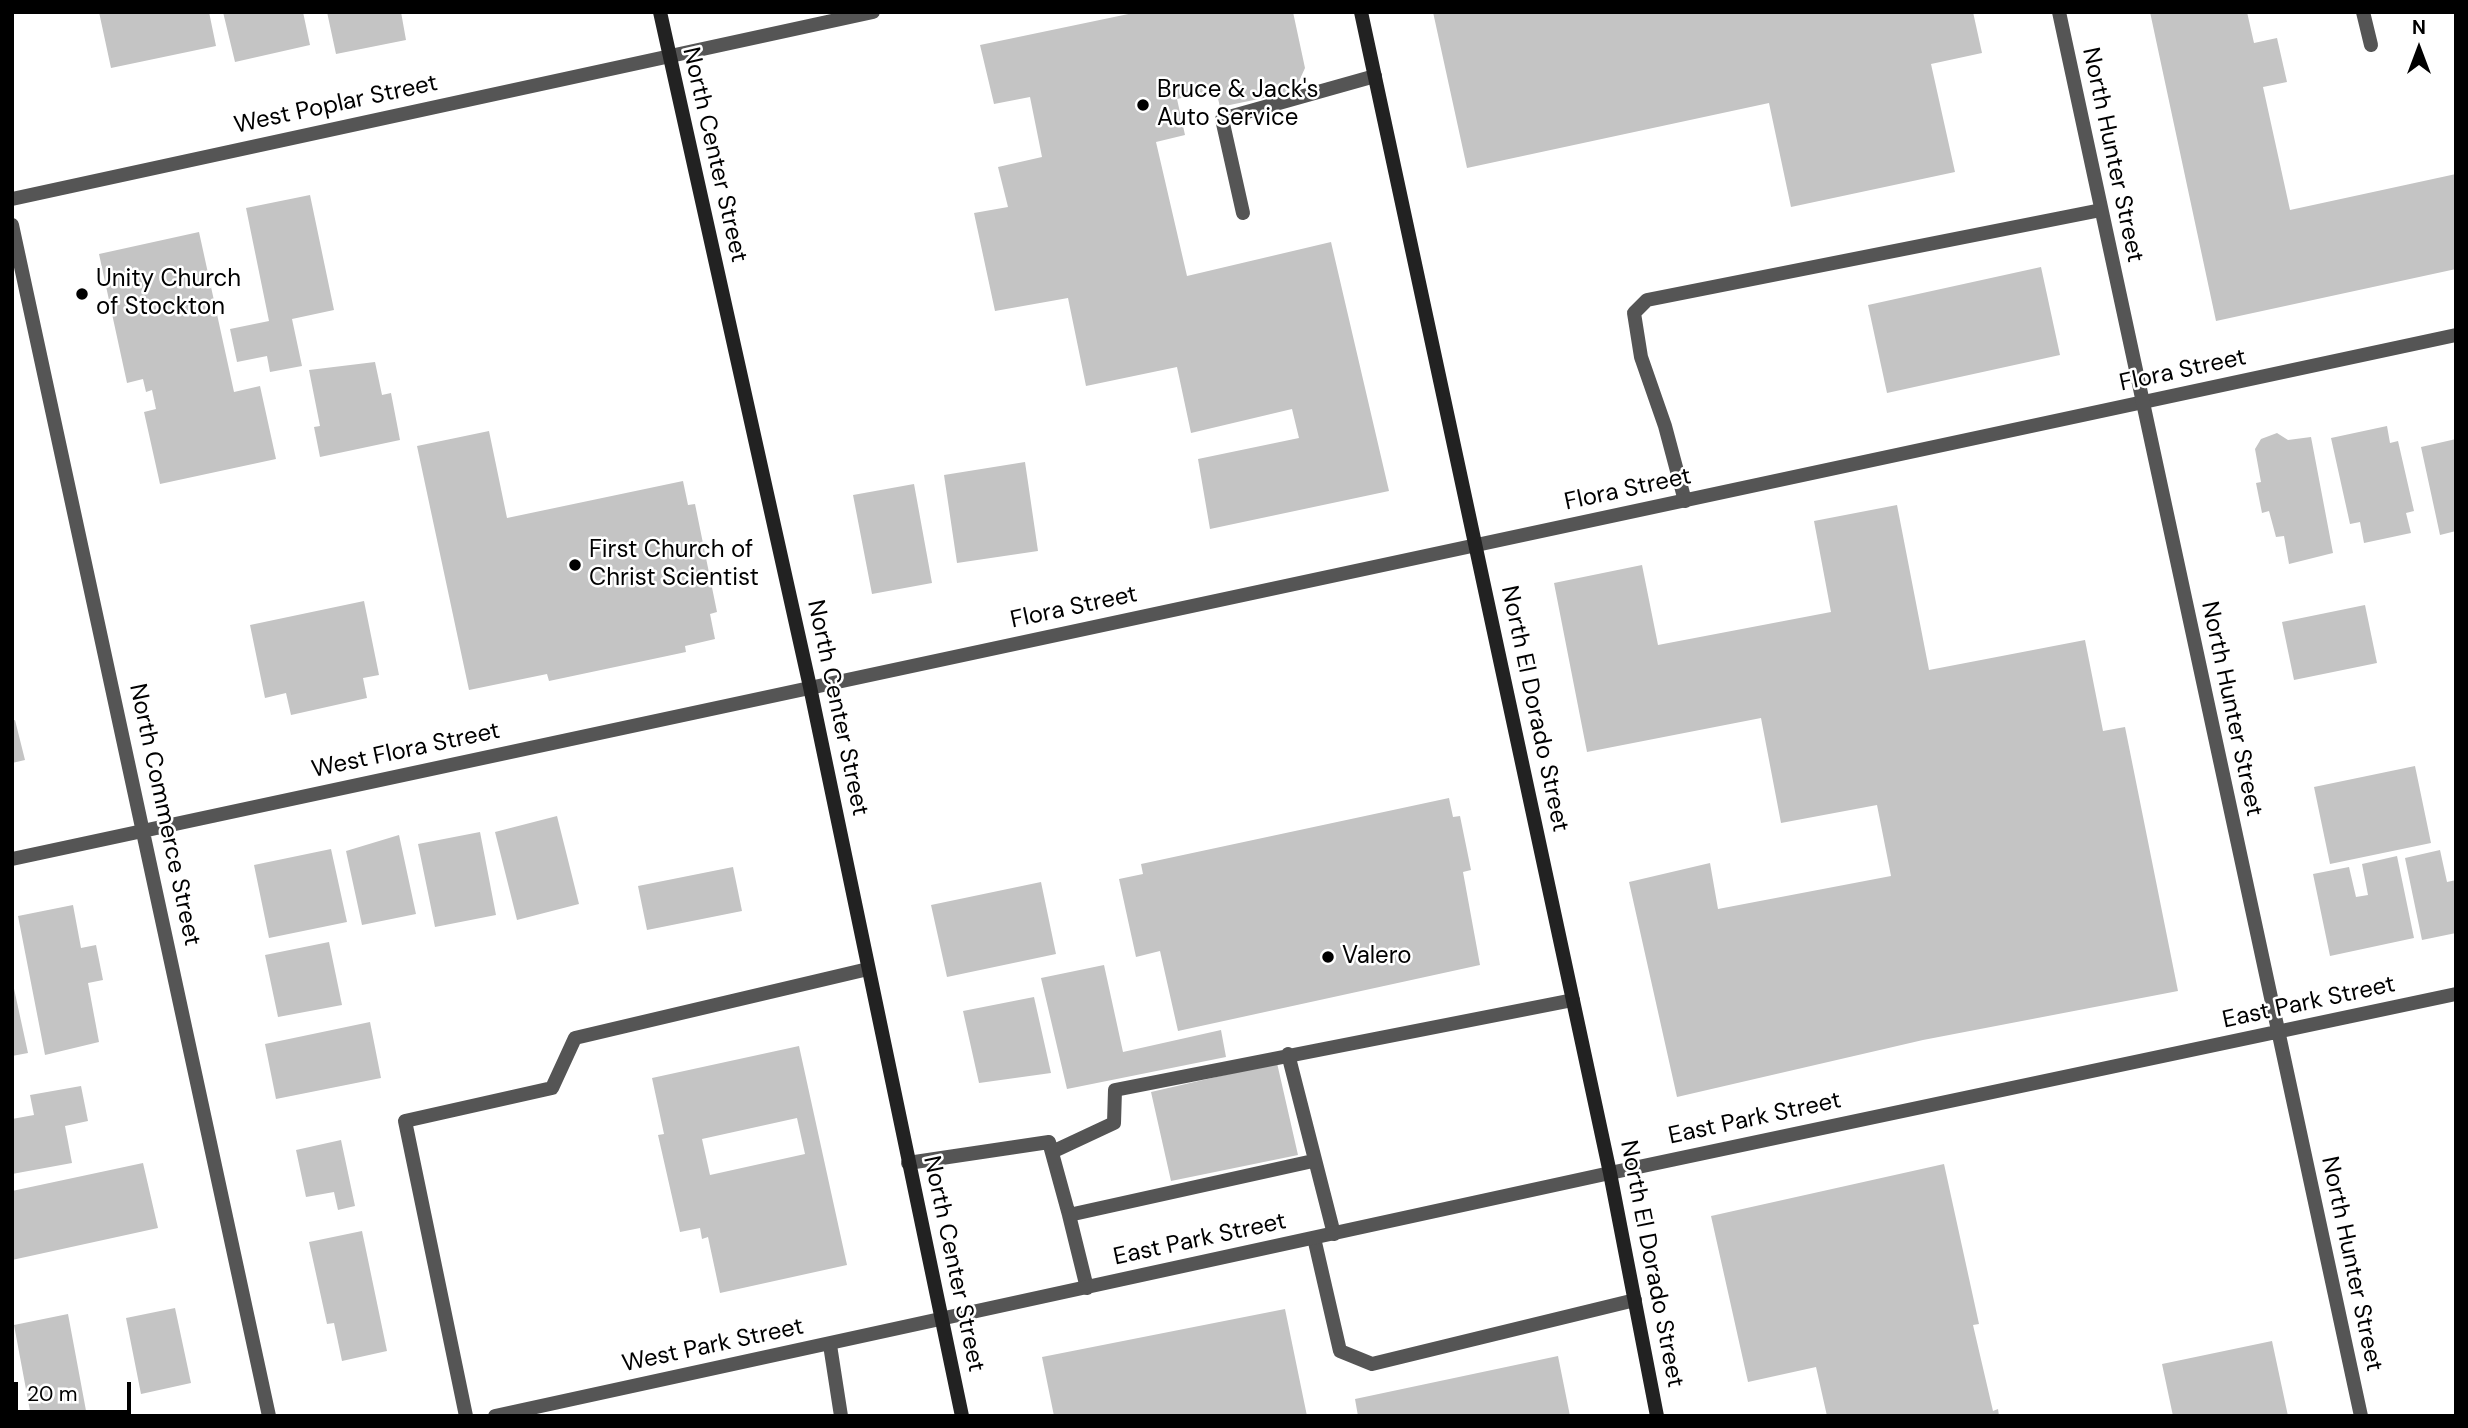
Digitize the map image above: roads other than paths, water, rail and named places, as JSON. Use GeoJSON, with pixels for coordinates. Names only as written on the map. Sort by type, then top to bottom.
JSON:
{"type":"FeatureCollection","features":[{"type":"Feature","properties":{"kind":"main road","name":"North Center Street"},"geometry":{"type":"LineString","coordinates":[[660,12],[810,687],[962,1416]]}},
{"type":"Feature","properties":{"kind":"main road","name":"North El Dorado Street"},"geometry":{"type":"LineString","coordinates":[[1361,12],[1610,1173],[1657,1416]]}},
{"type":"Feature","properties":{"kind":"street","name":"West Poplar Street"},"geometry":{"type":"LineString","coordinates":[[12,199],[873,12]]}},
{"type":"Feature","properties":{"kind":"street","name":"North Hunter Street"},"geometry":{"type":"LineString","coordinates":[[2059,12],[2361,1416]]}},
{"type":"Feature","properties":{"kind":"street"},"geometry":{"type":"LineString","coordinates":[[2363,12],[2371,45]]}},
{"type":"Feature","properties":{"kind":"street"},"geometry":{"type":"LineString","coordinates":[[1243,213],[1222,119],[1375,76]]}},
{"type":"Feature","properties":{"kind":"street"},"geometry":{"type":"LineString","coordinates":[[1685,501],[1665,426],[1641,357],[1634,313],[1647,300],[2101,210]]}},
{"type":"Feature","properties":{"kind":"street","name":"North Commerce Street"},"geometry":{"type":"LineString","coordinates":[[12,225],[269,1416]]}},
{"type":"Feature","properties":{"kind":"street","name":"Flora Street"},"geometry":{"type":"LineString","coordinates":[[810,687],[2456,335]]}},
{"type":"Feature","properties":{"kind":"street","name":"West Flora Street"},"geometry":{"type":"LineString","coordinates":[[12,859],[810,687]]}},
{"type":"Feature","properties":{"kind":"street"},"geometry":{"type":"LineString","coordinates":[[466,1416],[405,1121],[552,1088],[575,1038],[868,969]]}},
{"type":"Feature","properties":{"kind":"street","name":"East Park Street"},"geometry":{"type":"LineString","coordinates":[[940,1320],[1610,1173],[2456,995]]}},
{"type":"Feature","properties":{"kind":"street"},"geometry":{"type":"LineString","coordinates":[[908,1163],[1051,1147],[1114,1123],[1115,1090],[1573,1000]]}},
{"type":"Feature","properties":{"kind":"street"},"geometry":{"type":"LineString","coordinates":[[1288,1054],[1313,1161],[1334,1234]]}},
{"type":"Feature","properties":{"kind":"street"},"geometry":{"type":"LineString","coordinates":[[1051,1147],[1087,1288]]}},
{"type":"Feature","properties":{"kind":"street"},"geometry":{"type":"LineString","coordinates":[[1069,1215],[1313,1161]]}},
{"type":"Feature","properties":{"kind":"street"},"geometry":{"type":"LineString","coordinates":[[1314,1238],[1340,1350],[1372,1364],[1635,1300]]}},
{"type":"Feature","properties":{"kind":"street","name":"West Park Street"},"geometry":{"type":"LineString","coordinates":[[495,1416],[940,1320]]}},
{"type":"Feature","properties":{"kind":"street"},"geometry":{"type":"LineString","coordinates":[[830,1345],[841,1416]]}},
{"type":"Feature","properties":{"kind":"place","name":"Bruce & Jack's Auto Service"},"geometry":{"type":"Point","coordinates":[1143,105]}},
{"type":"Feature","properties":{"kind":"place","name":"Unity Church of Stockton"},"geometry":{"type":"Point","coordinates":[82,294]}},
{"type":"Feature","properties":{"kind":"place","name":"First Church of Christ Scientist"},"geometry":{"type":"Point","coordinates":[575,565]}},
{"type":"Feature","properties":{"kind":"place","name":"Valero"},"geometry":{"type":"Point","coordinates":[1328,957]}}]}
